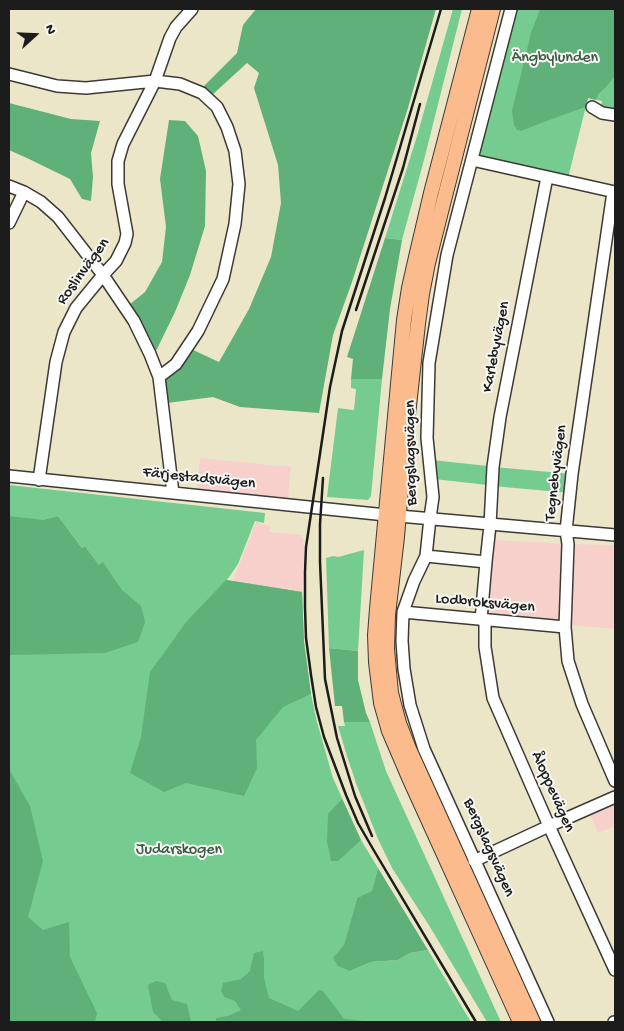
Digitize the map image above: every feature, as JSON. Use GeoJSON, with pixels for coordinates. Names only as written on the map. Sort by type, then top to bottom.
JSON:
{"type":"FeatureCollection","features":[{"type":"Feature","properties":{"kind":"main road","name":"Bergslagsvägen"},"geometry":{"type":"LineString","coordinates":[[479,9],[416,257],[404,320],[392,516],[387,636],[388,670],[395,707],[409,749],[533,1022]]}},
{"type":"Feature","properties":{"kind":"main road","name":"Bergslagsvägen"},"geometry":{"type":"LineString","coordinates":[[493,9],[428,263],[422,294],[375,636],[381,703],[389,731],[520,1022]]}},
{"type":"Feature","properties":{"kind":"street","name":"Roslinvägen"},"geometry":{"type":"LineString","coordinates":[[39,480],[56,362],[64,332],[76,308],[102,275],[116,261],[125,244],[127,234],[118,184],[118,161],[123,144],[154,82],[170,38],[176,27],[192,9]]}},
{"type":"Feature","properties":{"kind":"street","name":"Bergslagsvägen"},"geometry":{"type":"LineString","coordinates":[[511,9],[447,255],[429,363],[426,438],[433,497],[426,556],[414,581],[403,612],[402,641],[410,706],[424,749],[548,1022]]}},
{"type":"Feature","properties":{"kind":"street"},"geometry":{"type":"LineString","coordinates":[[9,74],[57,86],[86,88],[154,82],[180,84],[202,93],[217,107],[228,127],[235,151],[239,184],[235,224],[223,279],[198,331],[176,364],[159,376]]}},
{"type":"Feature","properties":{"kind":"street"},"geometry":{"type":"LineString","coordinates":[[592,107],[602,113],[615,115]]}},
{"type":"Feature","properties":{"kind":"street"},"geometry":{"type":"LineString","coordinates":[[472,160],[614,192]]}},
{"type":"Feature","properties":{"kind":"street","name":"Karlebyvägen"},"geometry":{"type":"LineString","coordinates":[[486,562],[493,467],[500,417],[547,176]]}},
{"type":"Feature","properties":{"kind":"street"},"geometry":{"type":"LineString","coordinates":[[9,186],[41,202],[58,217],[134,321],[159,376],[173,493]]}},
{"type":"Feature","properties":{"kind":"street"},"geometry":{"type":"LineString","coordinates":[[9,223],[24,192]]}},
{"type":"Feature","properties":{"kind":"street","name":"Tegnebyvägen"},"geometry":{"type":"LineString","coordinates":[[614,192],[572,474],[566,531],[568,544],[565,627],[568,661],[582,704],[615,781]]}},
{"type":"Feature","properties":{"kind":"street","name":"Färjestadsvägen"},"geometry":{"type":"LineString","coordinates":[[9,476],[392,516],[615,535]]}},
{"type":"Feature","properties":{"kind":"street"},"geometry":{"type":"LineString","coordinates":[[426,556],[486,562]]}},
{"type":"Feature","properties":{"kind":"street","name":"Åloppevägen"},"geometry":{"type":"LineString","coordinates":[[486,562],[483,620],[493,698],[615,970]]}},
{"type":"Feature","properties":{"kind":"street","name":"Lodbroksvägen"},"geometry":{"type":"LineString","coordinates":[[403,612],[565,627]]}},
{"type":"Feature","properties":{"kind":"street"},"geometry":{"type":"LineString","coordinates":[[474,861],[615,797]]}},
{"type":"Feature","properties":{"kind":"shaded area"},"geometry":{"type":"Polygon","coordinates":[[[200,458],[291,467],[288,498],[197,489],[200,458]]]}},
{"type":"Feature","properties":{"kind":"shaded area"},"geometry":{"type":"Polygon","coordinates":[[[256,522],[271,527],[269,532],[301,535],[304,540],[305,549],[302,592],[234,582],[256,522]]]}},
{"type":"Feature","properties":{"kind":"shaded area"},"geometry":{"type":"Polygon","coordinates":[[[495,540],[615,545],[615,629],[488,618],[495,540]]]}},
{"type":"Feature","properties":{"kind":"shaded area"},"geometry":{"type":"Polygon","coordinates":[[[615,801],[615,826],[598,833],[589,813],[615,801]]]}},
{"type":"Feature","properties":{"kind":"green space"},"geometry":{"type":"Polygon","coordinates":[[[256,9],[436,9],[408,108],[333,335],[319,413],[240,407],[213,397],[167,403],[165,381],[179,368],[191,349],[219,362],[249,309],[271,257],[281,203],[278,165],[254,88],[259,73],[247,63],[212,95],[203,87],[237,53],[243,25],[256,9]]]}},
{"type":"Feature","properties":{"kind":"green space"},"geometry":{"type":"Polygon","coordinates":[[[453,9],[462,9],[402,240],[385,238],[417,136],[453,9]]]}},
{"type":"Feature","properties":{"kind":"green space","name":"Ängbylunden"},"geometry":{"type":"Polygon","coordinates":[[[515,9],[615,9],[615,111],[601,108],[602,101],[588,98],[568,178],[479,156],[515,9]]]}},
{"type":"Feature","properties":{"kind":"green space"},"geometry":{"type":"Polygon","coordinates":[[[540,9],[615,9],[615,76],[598,94],[596,100],[588,98],[585,107],[521,131],[517,130],[514,125],[512,111],[531,33],[540,9]]]}},
{"type":"Feature","properties":{"kind":"green space"},"geometry":{"type":"Polygon","coordinates":[[[9,103],[71,119],[100,121],[91,153],[93,177],[91,201],[82,199],[70,179],[9,150],[9,103]]]}},
{"type":"Feature","properties":{"kind":"green space"},"geometry":{"type":"Polygon","coordinates":[[[169,120],[185,121],[198,136],[206,171],[205,226],[190,275],[155,353],[129,305],[145,292],[162,262],[166,227],[160,179],[169,120]]]}},
{"type":"Feature","properties":{"kind":"green space"},"geometry":{"type":"Polygon","coordinates":[[[385,238],[402,240],[390,309],[382,379],[351,379],[353,359],[347,357],[385,238]]]}},
{"type":"Feature","properties":{"kind":"green space"},"geometry":{"type":"Polygon","coordinates":[[[351,379],[382,379],[371,496],[368,500],[327,497],[338,408],[354,410],[356,389],[351,388],[351,379]]]}},
{"type":"Feature","properties":{"kind":"green space"},"geometry":{"type":"Polygon","coordinates":[[[432,460],[488,466],[487,485],[434,479],[432,460]]]}},
{"type":"Feature","properties":{"kind":"green space"},"geometry":{"type":"Polygon","coordinates":[[[494,467],[572,474],[570,493],[493,486],[494,467]]]}},
{"type":"Feature","properties":{"kind":"green space","name":"Judarskogen"},"geometry":{"type":"Polygon","coordinates":[[[9,485],[265,513],[264,523],[255,521],[238,564],[227,580],[302,592],[304,642],[317,722],[333,778],[361,840],[378,868],[372,892],[357,898],[344,946],[350,971],[371,962],[398,960],[410,953],[428,950],[471,1022],[9,1022],[9,485]],[[58,516],[44,520],[116,581],[103,563],[99,565],[85,546],[82,548],[58,516]]]}},
{"type":"Feature","properties":{"kind":"green space"},"geometry":{"type":"Polygon","coordinates":[[[9,516],[43,520],[58,516],[82,548],[85,546],[99,565],[103,562],[122,590],[141,606],[145,622],[138,642],[105,653],[9,655],[9,516]]]}},
{"type":"Feature","properties":{"kind":"green space"},"geometry":{"type":"Polygon","coordinates":[[[364,550],[358,651],[329,648],[326,558],[364,550]]]}},
{"type":"Feature","properties":{"kind":"green space"},"geometry":{"type":"Polygon","coordinates":[[[226,580],[302,592],[304,642],[311,694],[283,707],[256,740],[257,768],[244,796],[186,783],[164,792],[130,773],[141,737],[150,672],[187,621],[226,580]]]}},
{"type":"Feature","properties":{"kind":"green space"},"geometry":{"type":"Polygon","coordinates":[[[329,648],[358,651],[358,680],[370,722],[344,722],[342,706],[335,706],[329,648]]]}},
{"type":"Feature","properties":{"kind":"green space"},"geometry":{"type":"Polygon","coordinates":[[[344,722],[370,722],[386,771],[501,1022],[487,1022],[392,868],[378,839],[346,753],[338,726],[345,726],[344,722]]]}},
{"type":"Feature","properties":{"kind":"green space"},"geometry":{"type":"Polygon","coordinates":[[[9,769],[30,806],[43,861],[28,917],[43,930],[69,922],[70,957],[97,1013],[95,1022],[9,1022],[9,769]]]}},
{"type":"Feature","properties":{"kind":"green space"},"geometry":{"type":"Polygon","coordinates":[[[342,799],[361,840],[338,861],[331,861],[327,841],[328,814],[342,799]]]}},
{"type":"Feature","properties":{"kind":"green space"},"geometry":{"type":"Polygon","coordinates":[[[378,868],[428,950],[410,953],[398,960],[371,962],[350,971],[338,966],[333,958],[344,945],[357,898],[372,891],[378,868]]]}},
{"type":"Feature","properties":{"kind":"green space"},"geometry":{"type":"Polygon","coordinates":[[[263,951],[264,978],[269,998],[298,1011],[319,990],[323,991],[344,1019],[374,1022],[216,1022],[216,1018],[228,1016],[241,1010],[235,1001],[224,997],[221,991],[223,983],[241,979],[250,971],[254,953],[263,951]]]}},
{"type":"Feature","properties":{"kind":"green space"},"geometry":{"type":"Polygon","coordinates":[[[156,981],[165,983],[172,1000],[187,1004],[191,1022],[163,1022],[153,1012],[148,985],[156,981]]]}},
{"type":"Feature","properties":{"kind":"railway"},"geometry":{"type":"LineString","coordinates":[[441,9],[385,198],[342,331],[330,387],[306,547],[306,638],[316,707],[324,737],[358,823],[476,1022]]}},
{"type":"Feature","properties":{"kind":"railway"},"geometry":{"type":"LineString","coordinates":[[356,310],[403,168],[420,104]]}},
{"type":"Feature","properties":{"kind":"railway"},"geometry":{"type":"LineString","coordinates":[[323,478],[320,562],[325,679],[337,738],[355,796],[372,836]]}}]}
